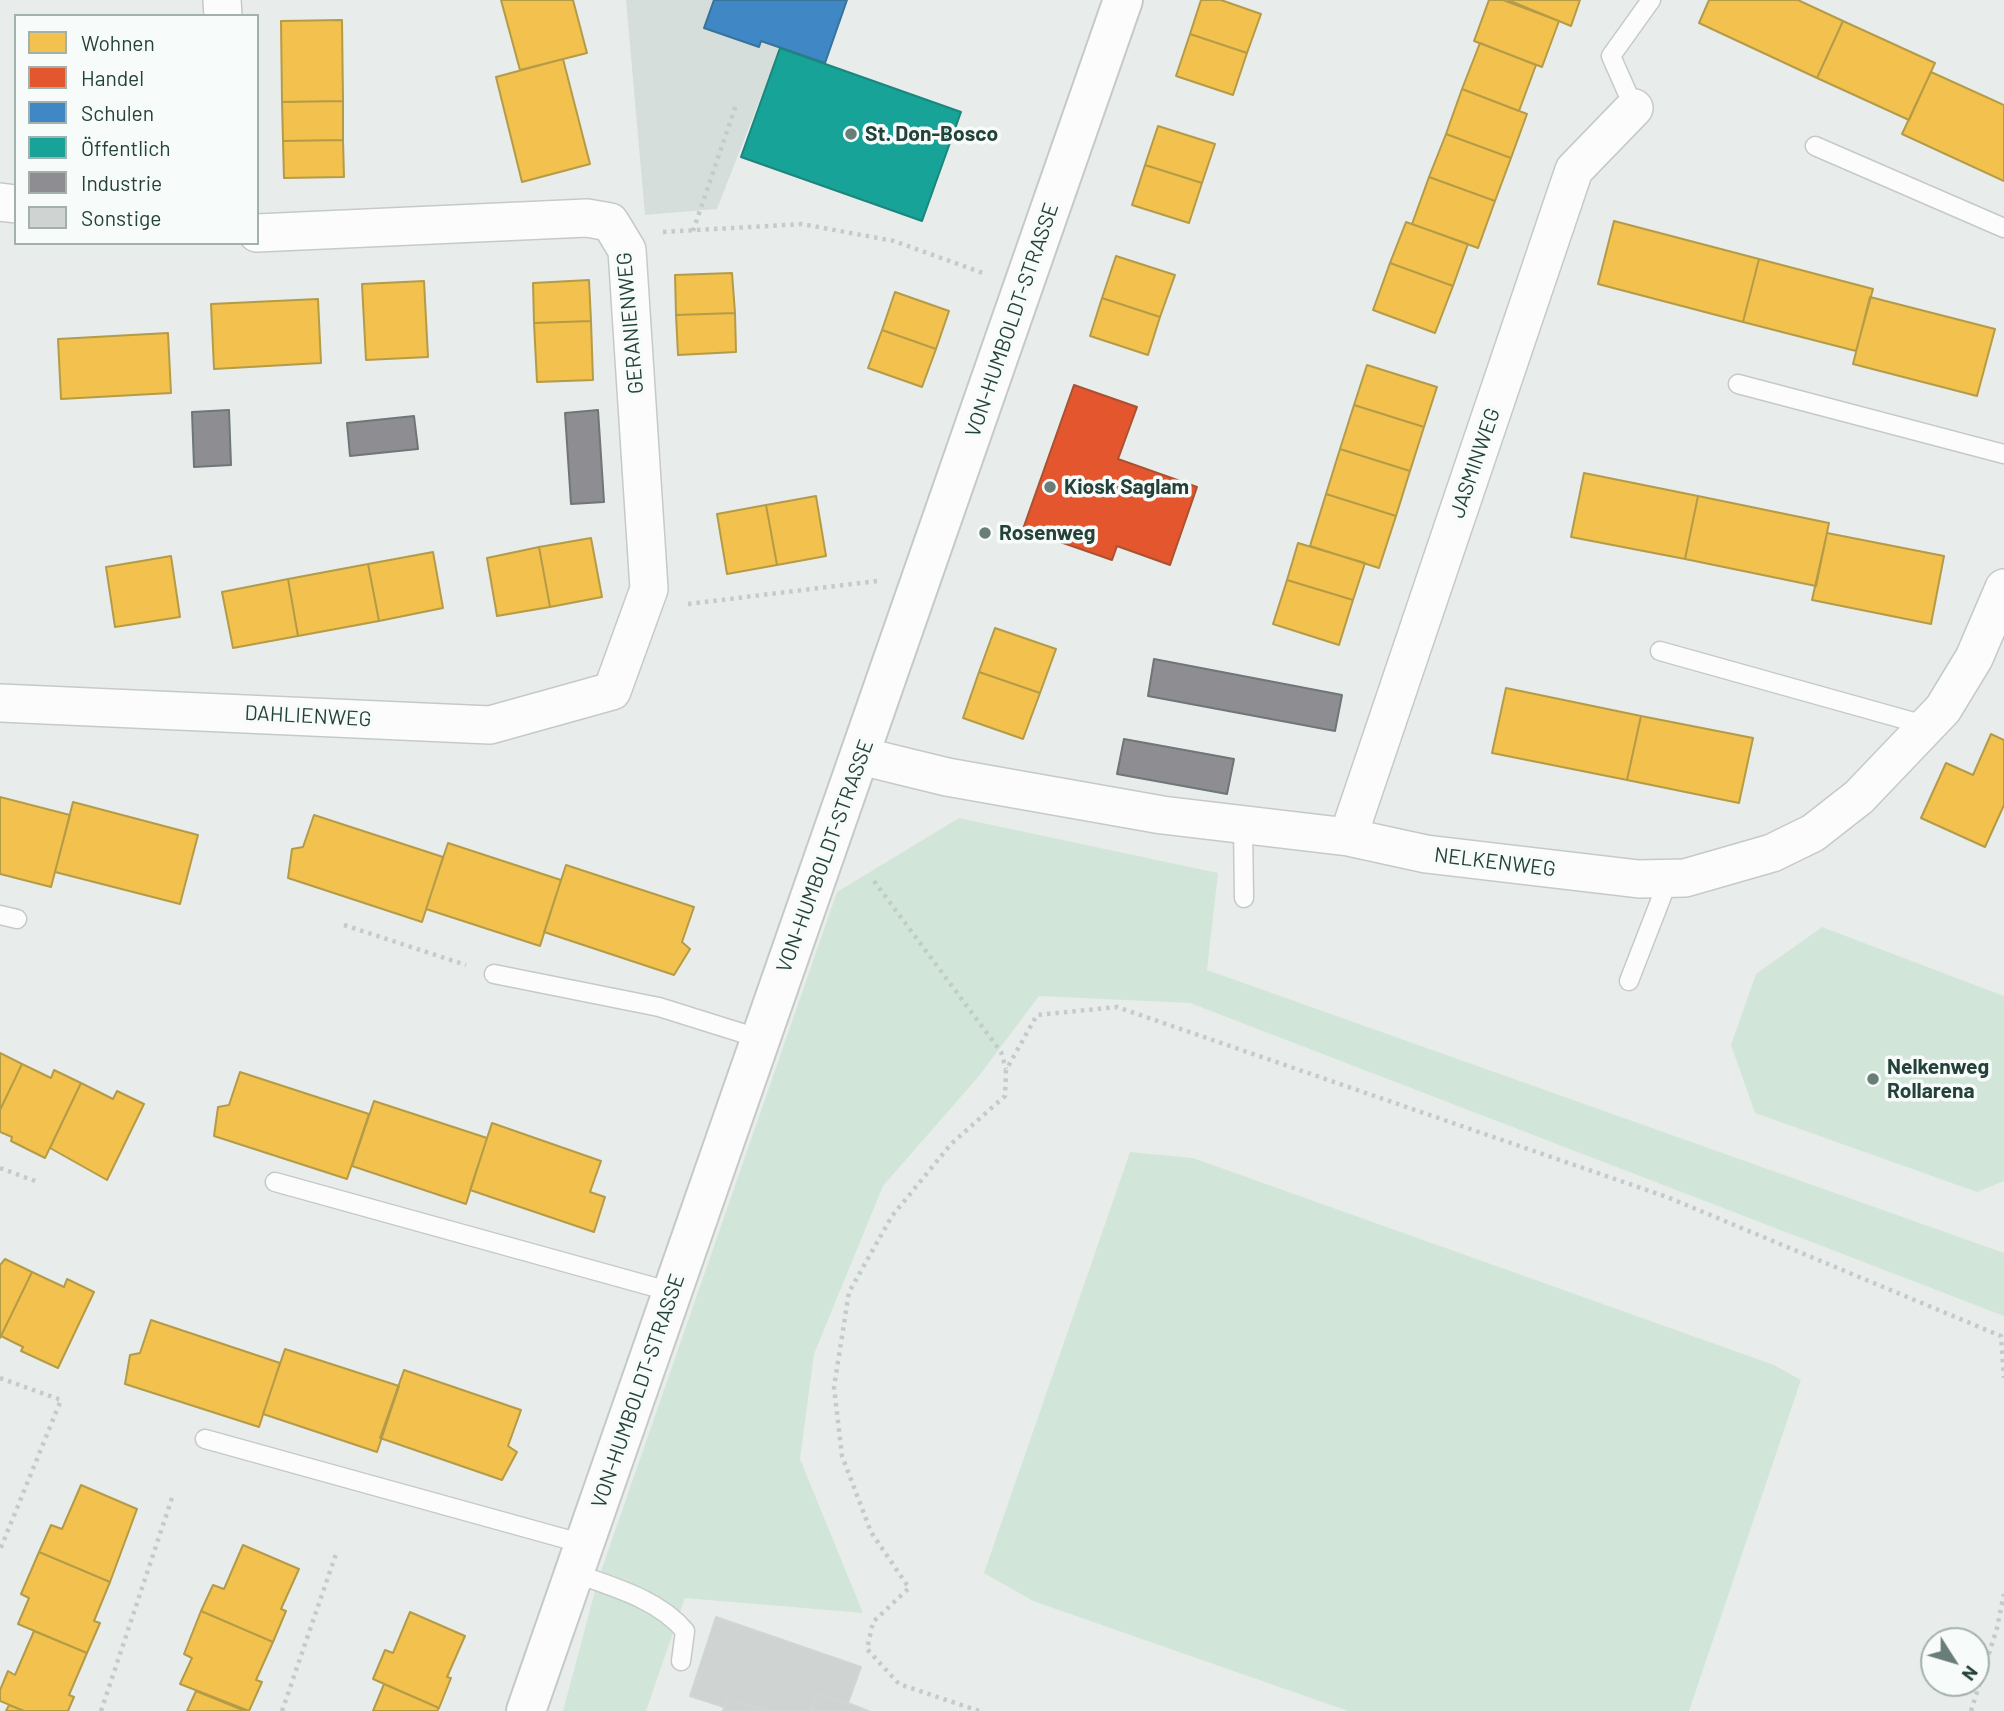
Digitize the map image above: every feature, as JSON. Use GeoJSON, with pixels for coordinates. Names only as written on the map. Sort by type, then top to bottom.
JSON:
{"type":"FeatureCollection","features":[{"type":"Feature","properties":{"kind":"street","name":"VON-HUMBOLDT-STRASSE"},"geometry":{"type":"LineString","coordinates":[[526,1711],[861,756],[1122,0]]}},
{"type":"Feature","properties":{"kind":"street","name":"JASMINWEG"},"geometry":{"type":"LineString","coordinates":[[1348,837],[1574,170],[1634,108]]}},
{"type":"Feature","properties":{"kind":"street","name":"GERANIENWEG"},"geometry":{"type":"LineString","coordinates":[[259,233],[587,218],[610,222],[627,250],[649,589],[612,691]]}},
{"type":"Feature","properties":{"kind":"street","name":"NELKENWEG"},"geometry":{"type":"LineString","coordinates":[[861,756],[947,777],[1162,815],[1348,837],[1426,854],[1639,880],[1669,878],[1730,867],[1772,853],[1813,833],[1859,797],[1943,709],[1975,658],[2004,588]]}},
{"type":"Feature","properties":{"kind":"street","name":"DAHLIENWEG"},"geometry":{"type":"LineString","coordinates":[[0,703],[490,725],[612,691]]}},
{"type":"Feature","properties":{"kind":"lane"},"geometry":{"type":"LineString","coordinates":[[1634,108],[1611,55],[1651,0]]}},
{"type":"Feature","properties":{"kind":"lane"},"geometry":{"type":"LineString","coordinates":[[1815,146],[2004,228]]}},
{"type":"Feature","properties":{"kind":"lane"},"geometry":{"type":"LineString","coordinates":[[1738,384],[2004,454]]}},
{"type":"Feature","properties":{"kind":"lane"},"geometry":{"type":"LineString","coordinates":[[1660,651],[1928,726]]}},
{"type":"Feature","properties":{"kind":"lane"},"geometry":{"type":"LineString","coordinates":[[1243,825],[1244,898]]}},
{"type":"Feature","properties":{"kind":"lane"},"geometry":{"type":"LineString","coordinates":[[1629,981],[1669,878]]}},
{"type":"Feature","properties":{"kind":"lane"},"geometry":{"type":"LineString","coordinates":[[494,974],[659,1007],[761,1039]]}},
{"type":"Feature","properties":{"kind":"lane"},"geometry":{"type":"LineString","coordinates":[[275,1182],[672,1292]]}},
{"type":"Feature","properties":{"kind":"lane"},"geometry":{"type":"LineString","coordinates":[[205,1439],[579,1558],[624,1591],[671,1614],[685,1631],[681,1661]]}},
{"type":"Feature","properties":{"kind":"path"},"geometry":{"type":"LineString","coordinates":[[693,231],[737,102]]}},
{"type":"Feature","properties":{"kind":"path"},"geometry":{"type":"LineString","coordinates":[[618,235],[802,225],[894,240],[994,277]]}},
{"type":"Feature","properties":{"kind":"path"},"geometry":{"type":"LineString","coordinates":[[641,612],[889,580]]}},
{"type":"Feature","properties":{"kind":"path"},"geometry":{"type":"LineString","coordinates":[[874,881],[1001,1052],[1006,1070],[1005,1096],[951,1144],[901,1205],[849,1292],[834,1387],[842,1456],[872,1532],[909,1588],[873,1622],[867,1649],[899,1684],[979,1711]]}},
{"type":"Feature","properties":{"kind":"path"},"geometry":{"type":"LineString","coordinates":[[344,925],[494,974]]}},
{"type":"Feature","properties":{"kind":"path"},"geometry":{"type":"LineString","coordinates":[[1006,1070],[1037,1015],[1117,1007],[1667,1197],[1975,1325],[2001,1336],[2004,1378]]}},
{"type":"Feature","properties":{"kind":"path"},"geometry":{"type":"LineString","coordinates":[[0,1168],[38,1182]]}},
{"type":"Feature","properties":{"kind":"path"},"geometry":{"type":"LineString","coordinates":[[0,1378],[61,1401],[0,1550]]}},
{"type":"Feature","properties":{"kind":"path"},"geometry":{"type":"LineString","coordinates":[[101,1711],[172,1498]]}},
{"type":"Feature","properties":{"kind":"path"},"geometry":{"type":"LineString","coordinates":[[282,1711],[337,1551]]}},
{"type":"Feature","properties":{"kind":"path"},"geometry":{"type":"LineString","coordinates":[[1971,1711],[1997,1628],[2004,1594]]}},
{"type":"Feature","properties":{"kind":"shaded area"},"geometry":{"type":"Polygon","coordinates":[[[626,0],[847,0],[825,63],[780,48],[717,209],[645,215],[626,0]]]}},
{"type":"Feature","properties":{"kind":"green space"},"geometry":{"type":"Polygon","coordinates":[[[959,818],[1218,873],[1207,970],[2004,1253],[2004,1316],[1190,1003],[1039,996],[979,1076],[883,1186],[814,1354],[800,1459],[863,1613],[685,1598],[646,1711],[563,1711],[598,1580],[837,892],[959,818]]]}},
{"type":"Feature","properties":{"kind":"green space","name":"Nelkenweg Rollarena"},"geometry":{"type":"Polygon","coordinates":[[[1822,927],[2004,996],[2004,1181],[1977,1192],[1755,1113],[1731,1045],[1756,974],[1822,927]]]}},
{"type":"Feature","properties":{"kind":"green space"},"geometry":{"type":"Polygon","coordinates":[[[1130,1152],[1193,1158],[1774,1365],[1801,1380],[1689,1711],[1348,1711],[1033,1601],[984,1573],[1130,1152]]]}},
{"type":"Feature","properties":{"kind":"building: Wohnen"},"geometry":{"type":"Polygon","coordinates":[[[501,0],[573,0],[587,53],[520,70],[501,0]]]}},
{"type":"Feature","properties":{"kind":"building: Wohnen"},"geometry":{"type":"Polygon","coordinates":[[[1201,0],[1221,0],[1261,14],[1247,53],[1190,34],[1201,0]]]}},
{"type":"Feature","properties":{"kind":"building: Wohnen"},"geometry":{"type":"Polygon","coordinates":[[[1489,0],[1503,0],[1559,21],[1542,67],[1474,41],[1489,0]]]}},
{"type":"Feature","properties":{"kind":"building: Wohnen"},"geometry":{"type":"Polygon","coordinates":[[[1508,0],[1580,0],[1571,26],[1508,0]]]}},
{"type":"Feature","properties":{"kind":"building: Wohnen"},"geometry":{"type":"Polygon","coordinates":[[[1709,0],[1798,0],[1843,21],[1817,78],[1699,23],[1709,0]]]}},
{"type":"Feature","properties":{"kind":"building: Wohnen"},"geometry":{"type":"Polygon","coordinates":[[[342,20],[343,101],[282,102],[281,21],[342,20]]]}},
{"type":"Feature","properties":{"kind":"building: Wohnen"},"geometry":{"type":"Polygon","coordinates":[[[1843,21],[1935,63],[1909,120],[1817,78],[1843,21]]]}},
{"type":"Feature","properties":{"kind":"building: Wohnen"},"geometry":{"type":"Polygon","coordinates":[[[1190,34],[1247,53],[1233,95],[1176,76],[1190,34]]]}},
{"type":"Feature","properties":{"kind":"building: Wohnen"},"geometry":{"type":"Polygon","coordinates":[[[1480,43],[1536,65],[1519,111],[1462,89],[1480,43]]]}},
{"type":"Feature","properties":{"kind":"building: Wohnen"},"geometry":{"type":"Polygon","coordinates":[[[563,59],[590,164],[522,182],[496,77],[563,59]]]}},
{"type":"Feature","properties":{"kind":"building: Wohnen"},"geometry":{"type":"Polygon","coordinates":[[[1931,72],[2004,105],[2004,181],[1902,134],[1931,72]]]}},
{"type":"Feature","properties":{"kind":"building: Wohnen"},"geometry":{"type":"Polygon","coordinates":[[[1462,89],[1527,114],[1511,158],[1446,134],[1462,89]]]}},
{"type":"Feature","properties":{"kind":"building: Wohnen"},"geometry":{"type":"Polygon","coordinates":[[[343,101],[343,140],[283,141],[282,102],[343,101]]]}},
{"type":"Feature","properties":{"kind":"building: Wohnen"},"geometry":{"type":"Polygon","coordinates":[[[1158,126],[1215,144],[1202,183],[1145,165],[1158,126]]]}},
{"type":"Feature","properties":{"kind":"building: Wohnen"},"geometry":{"type":"Polygon","coordinates":[[[1446,134],[1511,158],[1495,201],[1429,177],[1446,134]]]}},
{"type":"Feature","properties":{"kind":"building: Wohnen"},"geometry":{"type":"Polygon","coordinates":[[[343,140],[344,177],[284,178],[283,141],[343,140]]]}},
{"type":"Feature","properties":{"kind":"building: Wohnen"},"geometry":{"type":"Polygon","coordinates":[[[1145,165],[1202,183],[1189,223],[1132,205],[1145,165]]]}},
{"type":"Feature","properties":{"kind":"building: Wohnen"},"geometry":{"type":"Polygon","coordinates":[[[1429,177],[1495,201],[1478,248],[1412,224],[1429,177]]]}},
{"type":"Feature","properties":{"kind":"building: Wohnen"},"geometry":{"type":"Polygon","coordinates":[[[1614,221],[1759,259],[1743,322],[1598,284],[1614,221]]]}},
{"type":"Feature","properties":{"kind":"building: Wohnen"},"geometry":{"type":"Polygon","coordinates":[[[1406,222],[1468,244],[1453,286],[1390,263],[1406,222]]]}},
{"type":"Feature","properties":{"kind":"building: Wohnen"},"geometry":{"type":"Polygon","coordinates":[[[1116,256],[1175,275],[1160,317],[1102,298],[1116,256]]]}},
{"type":"Feature","properties":{"kind":"building: Wohnen"},"geometry":{"type":"Polygon","coordinates":[[[1759,259],[1873,289],[1856,351],[1743,322],[1759,259]]]}},
{"type":"Feature","properties":{"kind":"building: Wohnen"},"geometry":{"type":"Polygon","coordinates":[[[1390,263],[1453,286],[1435,333],[1373,310],[1390,263]]]}},
{"type":"Feature","properties":{"kind":"building: Wohnen"},"geometry":{"type":"Polygon","coordinates":[[[732,273],[735,313],[676,315],[675,275],[732,273]]]}},
{"type":"Feature","properties":{"kind":"building: Wohnen"},"geometry":{"type":"Polygon","coordinates":[[[589,280],[591,321],[534,323],[533,283],[589,280]]]}},
{"type":"Feature","properties":{"kind":"building: Wohnen"},"geometry":{"type":"Polygon","coordinates":[[[424,281],[428,357],[366,360],[362,284],[424,281]]]}},
{"type":"Feature","properties":{"kind":"building: Wohnen"},"geometry":{"type":"Polygon","coordinates":[[[895,292],[949,311],[936,349],[882,330],[895,292]]]}},
{"type":"Feature","properties":{"kind":"building: Wohnen"},"geometry":{"type":"Polygon","coordinates":[[[1870,297],[1995,329],[1977,396],[1853,364],[1870,297]]]}},
{"type":"Feature","properties":{"kind":"building: Wohnen"},"geometry":{"type":"Polygon","coordinates":[[[1102,298],[1160,317],[1148,355],[1090,336],[1102,298]]]}},
{"type":"Feature","properties":{"kind":"building: Wohnen"},"geometry":{"type":"Polygon","coordinates":[[[318,299],[321,363],[214,369],[211,304],[318,299]]]}},
{"type":"Feature","properties":{"kind":"building: Wohnen"},"geometry":{"type":"Polygon","coordinates":[[[735,313],[736,352],[678,355],[676,315],[735,313]]]}},
{"type":"Feature","properties":{"kind":"building: Wohnen"},"geometry":{"type":"Polygon","coordinates":[[[591,321],[593,380],[537,382],[534,323],[591,321]]]}},
{"type":"Feature","properties":{"kind":"building: Wohnen"},"geometry":{"type":"Polygon","coordinates":[[[882,330],[936,349],[922,387],[868,368],[882,330]]]}},
{"type":"Feature","properties":{"kind":"building: Wohnen"},"geometry":{"type":"Polygon","coordinates":[[[168,333],[171,393],[61,399],[58,339],[168,333]]]}},
{"type":"Feature","properties":{"kind":"building: Wohnen"},"geometry":{"type":"Polygon","coordinates":[[[1367,365],[1437,387],[1424,427],[1354,405],[1367,365]]]}},
{"type":"Feature","properties":{"kind":"building: Wohnen"},"geometry":{"type":"Polygon","coordinates":[[[1354,405],[1424,427],[1410,471],[1340,449],[1354,405]]]}},
{"type":"Feature","properties":{"kind":"building: Wohnen"},"geometry":{"type":"Polygon","coordinates":[[[1340,449],[1410,471],[1396,516],[1326,494],[1340,449]]]}},
{"type":"Feature","properties":{"kind":"building: Wohnen"},"geometry":{"type":"Polygon","coordinates":[[[1584,473],[1698,496],[1685,559],[1571,537],[1584,473]]]}},
{"type":"Feature","properties":{"kind":"building: Wohnen"},"geometry":{"type":"Polygon","coordinates":[[[1326,494],[1396,516],[1379,568],[1310,546],[1326,494]]]}},
{"type":"Feature","properties":{"kind":"building: Wohnen"},"geometry":{"type":"Polygon","coordinates":[[[816,496],[826,556],[777,565],[766,505],[816,496]]]}},
{"type":"Feature","properties":{"kind":"building: Wohnen"},"geometry":{"type":"Polygon","coordinates":[[[1698,496],[1829,523],[1816,586],[1685,559],[1698,496]]]}},
{"type":"Feature","properties":{"kind":"building: Wohnen"},"geometry":{"type":"Polygon","coordinates":[[[766,505],[777,565],[727,574],[717,514],[766,505]]]}},
{"type":"Feature","properties":{"kind":"building: Wohnen"},"geometry":{"type":"Polygon","coordinates":[[[1827,533],[1944,556],[1931,624],[1812,600],[1827,533]]]}},
{"type":"Feature","properties":{"kind":"building: Wohnen"},"geometry":{"type":"Polygon","coordinates":[[[591,538],[602,597],[550,607],[539,547],[591,538]]]}},
{"type":"Feature","properties":{"kind":"building: Wohnen"},"geometry":{"type":"Polygon","coordinates":[[[1298,543],[1365,563],[1353,600],[1287,580],[1298,543]]]}},
{"type":"Feature","properties":{"kind":"building: Wohnen"},"geometry":{"type":"Polygon","coordinates":[[[539,547],[550,607],[497,616],[487,558],[539,547]]]}},
{"type":"Feature","properties":{"kind":"building: Wohnen"},"geometry":{"type":"Polygon","coordinates":[[[433,552],[443,608],[379,621],[368,564],[433,552]]]}},
{"type":"Feature","properties":{"kind":"building: Wohnen"},"geometry":{"type":"Polygon","coordinates":[[[171,556],[180,617],[115,627],[106,567],[171,556]]]}},
{"type":"Feature","properties":{"kind":"building: Wohnen"},"geometry":{"type":"Polygon","coordinates":[[[368,564],[379,621],[298,636],[288,579],[368,564]]]}},
{"type":"Feature","properties":{"kind":"building: Wohnen"},"geometry":{"type":"Polygon","coordinates":[[[288,579],[298,636],[233,648],[222,592],[288,579]]]}},
{"type":"Feature","properties":{"kind":"building: Wohnen"},"geometry":{"type":"Polygon","coordinates":[[[1287,580],[1353,600],[1339,645],[1273,624],[1287,580]]]}},
{"type":"Feature","properties":{"kind":"building: Wohnen"},"geometry":{"type":"Polygon","coordinates":[[[995,628],[1056,649],[1040,693],[979,672],[995,628]]]}},
{"type":"Feature","properties":{"kind":"building: Wohnen"},"geometry":{"type":"Polygon","coordinates":[[[979,672],[1040,693],[1023,739],[963,718],[979,672]]]}},
{"type":"Feature","properties":{"kind":"building: Wohnen"},"geometry":{"type":"Polygon","coordinates":[[[1506,688],[1641,716],[1627,780],[1492,753],[1506,688]]]}},
{"type":"Feature","properties":{"kind":"building: Wohnen"},"geometry":{"type":"Polygon","coordinates":[[[1641,716],[1753,738],[1739,803],[1627,780],[1641,716]]]}},
{"type":"Feature","properties":{"kind":"building: Wohnen"},"geometry":{"type":"Polygon","coordinates":[[[1991,734],[2004,740],[2004,805],[1985,847],[1921,818],[1946,763],[1973,775],[1991,734]]]}},
{"type":"Feature","properties":{"kind":"building: Wohnen"},"geometry":{"type":"Polygon","coordinates":[[[0,797],[70,815],[51,887],[0,874],[0,797]]]}},
{"type":"Feature","properties":{"kind":"building: Wohnen"},"geometry":{"type":"Polygon","coordinates":[[[73,802],[198,835],[180,904],[55,872],[73,802]]]}},
{"type":"Feature","properties":{"kind":"building: Wohnen"},"geometry":{"type":"Polygon","coordinates":[[[314,815],[443,857],[422,922],[288,878],[292,849],[303,847],[314,815]]]}},
{"type":"Feature","properties":{"kind":"building: Wohnen"},"geometry":{"type":"Polygon","coordinates":[[[448,843],[561,880],[540,946],[426,909],[448,843]]]}},
{"type":"Feature","properties":{"kind":"building: Wohnen"},"geometry":{"type":"Polygon","coordinates":[[[566,865],[694,907],[682,942],[690,949],[674,975],[544,932],[566,865]]]}},
{"type":"Feature","properties":{"kind":"building: Wohnen"},"geometry":{"type":"Polygon","coordinates":[[[0,1053],[22,1064],[0,1110],[0,1053]]]}},
{"type":"Feature","properties":{"kind":"building: Wohnen"},"geometry":{"type":"Polygon","coordinates":[[[22,1064],[51,1078],[54,1070],[81,1083],[45,1158],[11,1141],[12,1137],[0,1132],[0,1110],[22,1064]]]}},
{"type":"Feature","properties":{"kind":"building: Wohnen"},"geometry":{"type":"Polygon","coordinates":[[[240,1072],[369,1114],[347,1179],[214,1136],[218,1107],[229,1105],[240,1072]]]}},
{"type":"Feature","properties":{"kind":"building: Wohnen"},"geometry":{"type":"Polygon","coordinates":[[[81,1083],[113,1099],[117,1091],[144,1104],[107,1180],[50,1148],[81,1083]]]}},
{"type":"Feature","properties":{"kind":"building: Wohnen"},"geometry":{"type":"Polygon","coordinates":[[[374,1101],[487,1138],[466,1204],[352,1166],[374,1101]]]}},
{"type":"Feature","properties":{"kind":"building: Wohnen"},"geometry":{"type":"Polygon","coordinates":[[[492,1123],[601,1161],[590,1192],[605,1197],[594,1232],[470,1190],[492,1123]]]}},
{"type":"Feature","properties":{"kind":"building: Wohnen"},"geometry":{"type":"Polygon","coordinates":[[[5,1259],[32,1272],[0,1338],[0,1265],[5,1259]]]}},
{"type":"Feature","properties":{"kind":"building: Wohnen"},"geometry":{"type":"Polygon","coordinates":[[[32,1272],[64,1287],[67,1279],[94,1292],[58,1368],[21,1351],[23,1347],[1,1336],[32,1272]]]}},
{"type":"Feature","properties":{"kind":"building: Wohnen"},"geometry":{"type":"Polygon","coordinates":[[[151,1320],[280,1363],[259,1427],[125,1384],[130,1355],[140,1353],[151,1320]]]}},
{"type":"Feature","properties":{"kind":"building: Wohnen"},"geometry":{"type":"Polygon","coordinates":[[[285,1349],[399,1386],[377,1452],[263,1414],[285,1349]]]}},
{"type":"Feature","properties":{"kind":"building: Wohnen"},"geometry":{"type":"Polygon","coordinates":[[[404,1370],[521,1410],[508,1446],[517,1452],[502,1480],[380,1438],[404,1370]]]}},
{"type":"Feature","properties":{"kind":"building: Wohnen"},"geometry":{"type":"Polygon","coordinates":[[[81,1485],[137,1509],[110,1582],[39,1552],[51,1525],[62,1529],[81,1485]]]}},
{"type":"Feature","properties":{"kind":"building: Wohnen"},"geometry":{"type":"Polygon","coordinates":[[[243,1545],[299,1569],[281,1609],[286,1611],[273,1642],[201,1611],[213,1585],[224,1589],[243,1545]]]}},
{"type":"Feature","properties":{"kind":"building: Wohnen"},"geometry":{"type":"Polygon","coordinates":[[[39,1552],[110,1582],[94,1621],[100,1623],[87,1653],[18,1624],[29,1598],[21,1594],[39,1552]]]}},
{"type":"Feature","properties":{"kind":"building: Wohnen"},"geometry":{"type":"Polygon","coordinates":[[[201,1611],[273,1642],[256,1680],[262,1682],[249,1711],[180,1684],[192,1658],[184,1654],[201,1611]]]}},
{"type":"Feature","properties":{"kind":"building: Wohnen"},"geometry":{"type":"Polygon","coordinates":[[[410,1612],[465,1636],[447,1677],[451,1678],[439,1708],[373,1679],[385,1650],[393,1653],[410,1612]]]}},
{"type":"Feature","properties":{"kind":"building: Wohnen"},"geometry":{"type":"Polygon","coordinates":[[[34,1631],[87,1653],[69,1695],[74,1697],[68,1711],[24,1711],[0,1701],[0,1690],[8,1671],[15,1675],[34,1631]]]}},
{"type":"Feature","properties":{"kind":"building: Wohnen"},"geometry":{"type":"Polygon","coordinates":[[[384,1684],[439,1708],[437,1711],[373,1711],[384,1684]]]}},
{"type":"Feature","properties":{"kind":"building: Wohnen"},"geometry":{"type":"Polygon","coordinates":[[[196,1691],[245,1711],[187,1711],[196,1691]]]}},
{"type":"Feature","properties":{"kind":"building: Wohnen"},"geometry":{"type":"Polygon","coordinates":[[[9,1705],[24,1711],[6,1711],[9,1705]]]}},
{"type":"Feature","properties":{"kind":"building: Handel"},"geometry":{"type":"Polygon","coordinates":[[[1074,385],[1137,407],[1118,459],[1197,487],[1170,565],[1117,546],[1112,560],[1023,529],[1074,385]]]}},
{"type":"Feature","properties":{"kind":"building: Schulen"},"geometry":{"type":"Polygon","coordinates":[[[714,0],[847,0],[825,63],[761,41],[759,47],[704,28],[714,0]]]}},
{"type":"Feature","properties":{"kind":"building: Öffentlich","name":"St. Don-Bosco"},"geometry":{"type":"Polygon","coordinates":[[[780,48],[961,112],[922,221],[741,157],[780,48]]]}},
{"type":"Feature","properties":{"kind":"building: Industrie"},"geometry":{"type":"Polygon","coordinates":[[[229,410],[231,465],[194,467],[192,412],[229,410]]]}},
{"type":"Feature","properties":{"kind":"building: Industrie"},"geometry":{"type":"Polygon","coordinates":[[[598,410],[604,502],[571,504],[565,413],[598,410]]]}},
{"type":"Feature","properties":{"kind":"building: Industrie"},"geometry":{"type":"Polygon","coordinates":[[[414,416],[418,449],[350,456],[347,423],[414,416]]]}},
{"type":"Feature","properties":{"kind":"building: Industrie"},"geometry":{"type":"Polygon","coordinates":[[[1154,659],[1342,695],[1335,731],[1148,696],[1154,659]]]}},
{"type":"Feature","properties":{"kind":"building: Industrie"},"geometry":{"type":"Polygon","coordinates":[[[1124,739],[1234,759],[1227,794],[1117,774],[1124,739]]]}},
{"type":"Feature","properties":{"kind":"building: Sonstige"},"geometry":{"type":"Polygon","coordinates":[[[716,1617],[861,1667],[848,1703],[816,1693],[810,1711],[767,1711],[727,1697],[724,1707],[690,1696],[716,1617]]]}},
{"type":"Feature","properties":{"kind":"building: Sonstige"},"geometry":{"type":"Polygon","coordinates":[[[816,1693],[848,1703],[868,1711],[810,1711],[816,1693]]]}},
{"type":"Feature","properties":{"kind":"building: Sonstige"},"geometry":{"type":"Polygon","coordinates":[[[727,1697],[767,1711],[723,1711],[727,1697]]]}},
{"type":"Feature","properties":{"kind":"place","name":"St. Don-Bosco"},"geometry":{"type":"Point","coordinates":[851,134]}},
{"type":"Feature","properties":{"kind":"place","name":"Kiosk Saglam"},"geometry":{"type":"Point","coordinates":[1050,487]}},
{"type":"Feature","properties":{"kind":"place","name":"Rosenweg"},"geometry":{"type":"Point","coordinates":[985,533]}},
{"type":"Feature","properties":{"kind":"place","name":"Nelkenweg Rollarena"},"geometry":{"type":"Point","coordinates":[1873,1079]}}]}
